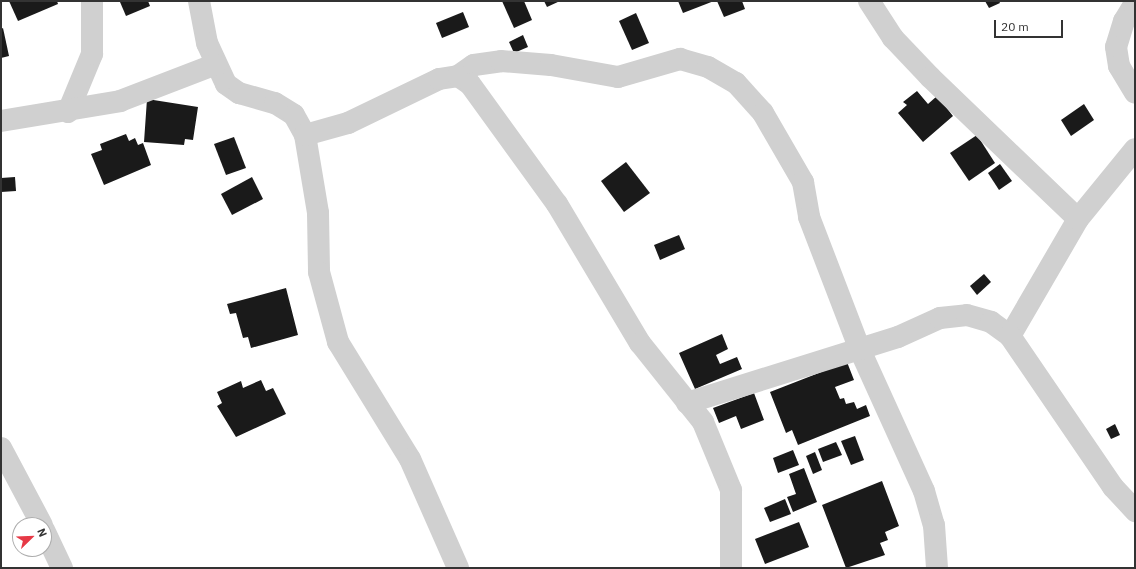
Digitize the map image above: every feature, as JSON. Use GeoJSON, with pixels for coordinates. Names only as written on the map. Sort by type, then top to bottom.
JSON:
{"type":"FeatureCollection","features":[{"type":"Feature","properties":{"kind":"street"},"geometry":{"type":"LineString","coordinates":[[68,112],[92,54],[92,1]]}},
{"type":"Feature","properties":{"kind":"street"},"geometry":{"type":"LineString","coordinates":[[199,1],[214,65],[226,84],[239,93],[275,103],[294,115],[305,135],[318,213],[319,272],[338,342],[410,459],[458,568]]}},
{"type":"Feature","properties":{"kind":"street"},"geometry":{"type":"LineString","coordinates":[[869,1],[893,38],[930,77],[1078,219]]}},
{"type":"Feature","properties":{"kind":"street"},"geometry":{"type":"LineString","coordinates":[[1135,3],[1124,21],[1116,47],[1119,66],[1135,93]]}},
{"type":"Feature","properties":{"kind":"street"},"geometry":{"type":"LineString","coordinates":[[305,135],[348,123],[439,79],[458,76],[474,64],[501,61],[551,65],[585,74],[618,77],[680,59],[708,66],[736,83],[763,113],[803,182],[809,217],[860,350],[924,491],[934,525],[937,568]]}},
{"type":"Feature","properties":{"kind":"street"},"geometry":{"type":"LineString","coordinates":[[1,121],[68,112],[120,101],[214,65]]}},
{"type":"Feature","properties":{"kind":"street"},"geometry":{"type":"LineString","coordinates":[[458,76],[470,84],[557,204],[616,306],[687,403],[703,422],[731,490],[731,568]]}},
{"type":"Feature","properties":{"kind":"street"},"geometry":{"type":"LineString","coordinates":[[1010,336],[1078,219],[1135,149]]}},
{"type":"Feature","properties":{"kind":"street"},"geometry":{"type":"LineString","coordinates":[[687,403],[860,350],[940,318],[960,316],[990,322],[1010,336],[1113,487],[1135,511]]}},
{"type":"Feature","properties":{"kind":"street"},"geometry":{"type":"LineString","coordinates":[[1,448],[38,517]]}},
{"type":"Feature","properties":{"kind":"street"},"geometry":{"type":"LineString","coordinates":[[52,547],[62,568]]}},
{"type":"Feature","properties":{"kind":"building"},"geometry":{"type":"Polygon","coordinates":[[[9,1],[57,1],[58,4],[18,21],[9,1]]]}},
{"type":"Feature","properties":{"kind":"building"},"geometry":{"type":"Polygon","coordinates":[[[148,1],[150,6],[126,16],[120,2],[148,1]]]}},
{"type":"Feature","properties":{"kind":"building"},"geometry":{"type":"Polygon","coordinates":[[[502,1],[524,1],[532,20],[514,28],[502,1]]]}},
{"type":"Feature","properties":{"kind":"building"},"geometry":{"type":"Polygon","coordinates":[[[544,1],[560,1],[547,7],[544,1]]]}},
{"type":"Feature","properties":{"kind":"building"},"geometry":{"type":"Polygon","coordinates":[[[678,1],[714,1],[683,13],[678,1]]]}},
{"type":"Feature","properties":{"kind":"building"},"geometry":{"type":"Polygon","coordinates":[[[717,1],[742,1],[745,9],[724,17],[717,1]]]}},
{"type":"Feature","properties":{"kind":"building"},"geometry":{"type":"Polygon","coordinates":[[[985,1],[999,1],[1000,3],[989,8],[985,1]]]}},
{"type":"Feature","properties":{"kind":"building"},"geometry":{"type":"Polygon","coordinates":[[[463,12],[469,27],[442,38],[436,23],[463,12]]]}},
{"type":"Feature","properties":{"kind":"building"},"geometry":{"type":"Polygon","coordinates":[[[636,13],[649,43],[632,50],[619,21],[636,13]]]}},
{"type":"Feature","properties":{"kind":"building"},"geometry":{"type":"Polygon","coordinates":[[[3,28],[9,56],[1,58],[1,29],[3,28]]]}},
{"type":"Feature","properties":{"kind":"building"},"geometry":{"type":"Polygon","coordinates":[[[523,35],[528,47],[514,53],[509,42],[523,35]]]}},
{"type":"Feature","properties":{"kind":"building"},"geometry":{"type":"Polygon","coordinates":[[[917,91],[928,104],[937,96],[953,116],[923,142],[898,113],[907,105],[903,102],[917,91]]]}},
{"type":"Feature","properties":{"kind":"building"},"geometry":{"type":"Polygon","coordinates":[[[147,99],[198,107],[193,140],[185,139],[184,145],[144,142],[147,99]]]}},
{"type":"Feature","properties":{"kind":"building"},"geometry":{"type":"Polygon","coordinates":[[[1084,104],[1094,120],[1071,136],[1061,120],[1084,104]]]}},
{"type":"Feature","properties":{"kind":"building"},"geometry":{"type":"Polygon","coordinates":[[[126,134],[129,141],[135,138],[138,145],[143,143],[151,165],[104,185],[91,154],[102,150],[100,144],[126,134]]]}},
{"type":"Feature","properties":{"kind":"building"},"geometry":{"type":"Polygon","coordinates":[[[977,135],[995,163],[969,181],[950,153],[977,135]]]}},
{"type":"Feature","properties":{"kind":"building"},"geometry":{"type":"Polygon","coordinates":[[[234,137],[246,168],[226,175],[214,144],[234,137]]]}},
{"type":"Feature","properties":{"kind":"building"},"geometry":{"type":"Polygon","coordinates":[[[626,162],[650,193],[624,212],[601,181],[626,162]]]}},
{"type":"Feature","properties":{"kind":"building"},"geometry":{"type":"Polygon","coordinates":[[[1000,164],[1012,181],[999,190],[988,173],[1000,164]]]}},
{"type":"Feature","properties":{"kind":"building"},"geometry":{"type":"Polygon","coordinates":[[[15,177],[16,191],[1,192],[1,178],[15,177]]]}},
{"type":"Feature","properties":{"kind":"building"},"geometry":{"type":"Polygon","coordinates":[[[252,177],[263,199],[232,215],[221,194],[252,177]]]}},
{"type":"Feature","properties":{"kind":"building"},"geometry":{"type":"Polygon","coordinates":[[[679,235],[685,249],[660,260],[654,245],[679,235]]]}},
{"type":"Feature","properties":{"kind":"building"},"geometry":{"type":"Polygon","coordinates":[[[984,274],[991,282],[977,295],[970,286],[984,274]]]}},
{"type":"Feature","properties":{"kind":"building"},"geometry":{"type":"Polygon","coordinates":[[[286,288],[298,335],[251,348],[248,337],[243,338],[236,313],[230,314],[227,304],[286,288]]]}},
{"type":"Feature","properties":{"kind":"building"},"geometry":{"type":"Polygon","coordinates":[[[722,334],[728,349],[716,355],[720,364],[737,357],[742,369],[695,389],[679,353],[722,334]]]}},
{"type":"Feature","properties":{"kind":"building"},"geometry":{"type":"Polygon","coordinates":[[[847,362],[854,380],[835,387],[840,399],[844,398],[846,404],[854,402],[857,409],[866,405],[870,416],[798,445],[792,430],[786,433],[770,392],[847,362]]]}},
{"type":"Feature","properties":{"kind":"building"},"geometry":{"type":"Polygon","coordinates":[[[261,380],[266,391],[273,388],[286,414],[236,437],[217,406],[222,403],[217,392],[241,381],[243,388],[261,380]]]}},
{"type":"Feature","properties":{"kind":"building"},"geometry":{"type":"Polygon","coordinates":[[[754,393],[764,420],[741,429],[736,416],[719,423],[713,408],[754,393]]]}},
{"type":"Feature","properties":{"kind":"building"},"geometry":{"type":"Polygon","coordinates":[[[1115,424],[1120,435],[1111,439],[1106,429],[1115,424]]]}},
{"type":"Feature","properties":{"kind":"building"},"geometry":{"type":"Polygon","coordinates":[[[855,436],[864,460],[851,465],[841,441],[855,436]]]}},
{"type":"Feature","properties":{"kind":"building"},"geometry":{"type":"Polygon","coordinates":[[[836,442],[842,455],[823,462],[818,449],[836,442]]]}},
{"type":"Feature","properties":{"kind":"building"},"geometry":{"type":"Polygon","coordinates":[[[793,450],[799,465],[778,473],[773,458],[793,450]]]}},
{"type":"Feature","properties":{"kind":"building"},"geometry":{"type":"Polygon","coordinates":[[[815,452],[822,470],[813,474],[806,456],[815,452]]]}},
{"type":"Feature","properties":{"kind":"building"},"geometry":{"type":"Polygon","coordinates":[[[804,468],[817,502],[793,512],[787,497],[796,494],[789,474],[804,468]]]}},
{"type":"Feature","properties":{"kind":"building"},"geometry":{"type":"Polygon","coordinates":[[[882,481],[899,526],[885,532],[888,540],[880,543],[885,555],[846,568],[822,505],[882,481]]]}},
{"type":"Feature","properties":{"kind":"building"},"geometry":{"type":"Polygon","coordinates":[[[785,499],[791,514],[770,522],[764,508],[785,499]]]}},
{"type":"Feature","properties":{"kind":"building"},"geometry":{"type":"Polygon","coordinates":[[[799,522],[809,547],[765,564],[755,539],[799,522]]]}}]}
